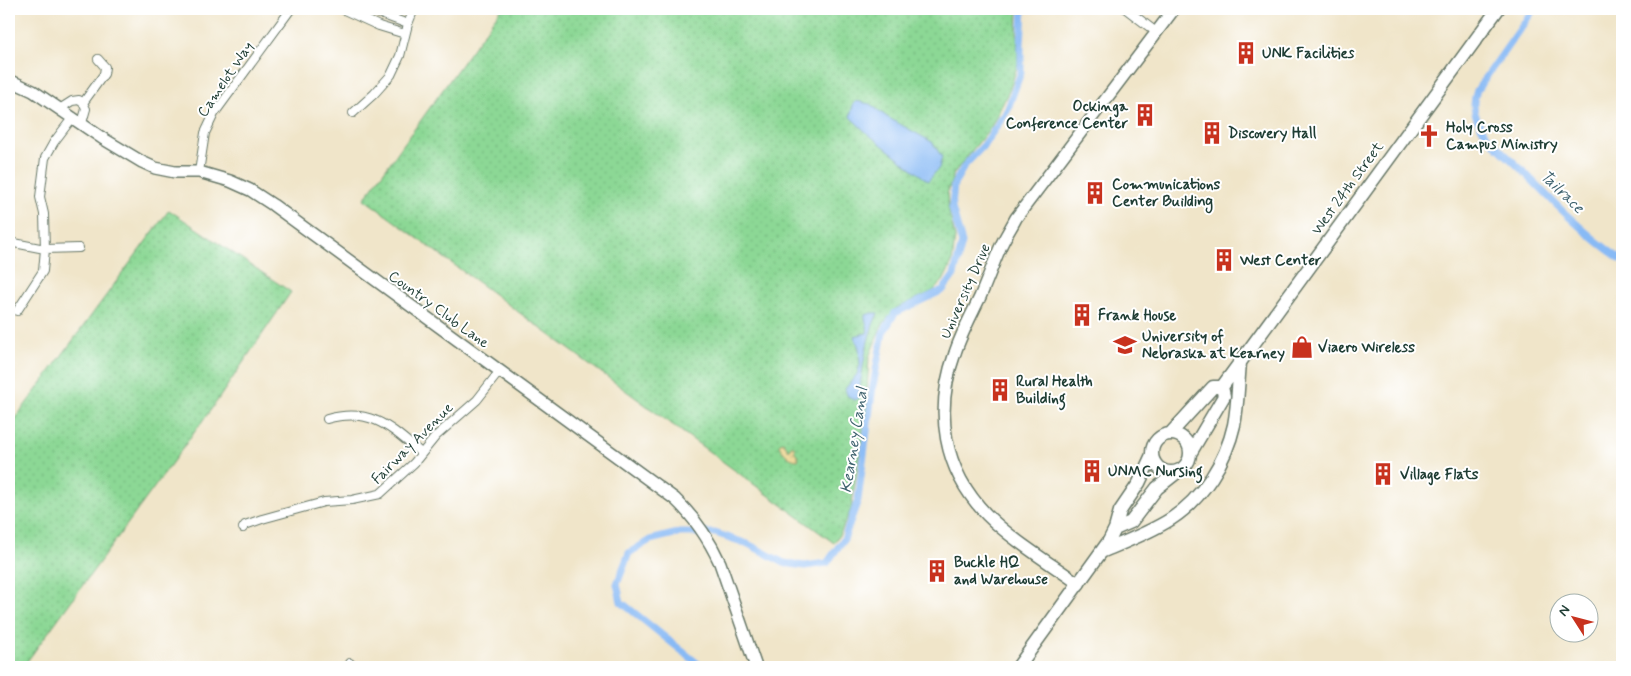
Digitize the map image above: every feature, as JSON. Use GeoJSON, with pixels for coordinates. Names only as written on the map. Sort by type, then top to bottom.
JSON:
{"type":"FeatureCollection","features":[{"type":"Feature","properties":{"kind":"main road","name":"West 24th Street"},"geometry":{"type":"LineString","coordinates":[[1191,452],[1224,396],[1222,387],[1498,9]]}},
{"type":"Feature","properties":{"kind":"main road"},"geometry":{"type":"LineString","coordinates":[[1101,552],[1170,519],[1193,501],[1208,482],[1227,450],[1235,422],[1240,362]]}},
{"type":"Feature","properties":{"kind":"main road","name":"West 24th Street"},"geometry":{"type":"LineString","coordinates":[[1170,434],[1213,387],[1222,387]]}},
{"type":"Feature","properties":{"kind":"main road"},"geometry":{"type":"LineString","coordinates":[[1018,667],[1116,530],[1120,511],[1139,483],[1152,455],[1154,444],[1162,436],[1170,434],[1183,438],[1190,446],[1191,452],[1186,466],[1157,488],[1131,522],[1116,530]]}},
{"type":"Feature","properties":{"kind":"main road"},"geometry":{"type":"LineString","coordinates":[[1152,455],[1156,465],[1164,472],[1176,472]]}},
{"type":"Feature","properties":{"kind":"street","name":"Camelot Way"},"geometry":{"type":"LineString","coordinates":[[199,172],[205,133],[214,114],[291,9]]}},
{"type":"Feature","properties":{"kind":"street"},"geometry":{"type":"LineString","coordinates":[[342,9],[378,26],[405,34]]}},
{"type":"Feature","properties":{"kind":"street"},"geometry":{"type":"LineString","coordinates":[[367,9],[408,24]]}},
{"type":"Feature","properties":{"kind":"street"},"geometry":{"type":"LineString","coordinates":[[353,113],[374,94],[390,75],[400,56],[414,9]]}},
{"type":"Feature","properties":{"kind":"street"},"geometry":{"type":"LineString","coordinates":[[1126,9],[1156,32]]}},
{"type":"Feature","properties":{"kind":"street","name":"University Drive"},"geometry":{"type":"LineString","coordinates":[[1079,584],[995,522],[980,507],[965,486],[952,458],[945,436],[943,412],[946,384],[955,352],[983,290],[1000,246],[1016,218],[1174,9]]}},
{"type":"Feature","properties":{"kind":"street"},"geometry":{"type":"LineString","coordinates":[[83,103],[104,74],[105,67],[98,59]]}},
{"type":"Feature","properties":{"kind":"street","name":"Country Club Lane"},"geometry":{"type":"LineString","coordinates":[[9,80],[34,91],[142,162],[155,168],[175,172],[199,172],[230,181],[250,190],[674,499],[686,509],[712,545],[756,667]]}},
{"type":"Feature","properties":{"kind":"street"},"geometry":{"type":"LineString","coordinates":[[17,311],[44,271],[44,214],[40,197],[45,158],[86,109],[79,100],[72,101],[61,108]]}},
{"type":"Feature","properties":{"kind":"street"},"geometry":{"type":"LineString","coordinates":[[9,242],[45,248],[79,248]]}},
{"type":"Feature","properties":{"kind":"street","name":"Fairway Avenue"},"geometry":{"type":"LineString","coordinates":[[243,528],[245,525],[262,518],[324,502],[352,500],[380,494],[414,463],[436,436],[476,400],[499,372]]}},
{"type":"Feature","properties":{"kind":"street"},"geometry":{"type":"LineString","coordinates":[[328,419],[343,415],[374,419],[396,432],[421,453]]}},
{"type":"Feature","properties":{"kind":"green space"},"geometry":{"type":"Polygon","coordinates":[[[501,9],[1018,9],[1018,63],[1010,89],[991,127],[954,173],[947,194],[955,237],[952,263],[943,281],[933,291],[895,309],[881,327],[869,357],[866,410],[851,509],[834,543],[364,199],[501,9]]]}},
{"type":"Feature","properties":{"kind":"green space"},"geometry":{"type":"Polygon","coordinates":[[[169,210],[291,292],[215,404],[23,667],[9,667],[9,427],[169,210]]]}},
{"type":"Feature","properties":{"kind":"sand"},"geometry":{"type":"Polygon","coordinates":[[[783,442],[789,450],[791,446],[794,446],[799,458],[798,460],[789,457],[783,451],[779,446],[783,442]]]}},
{"type":"Feature","properties":{"kind":"water"},"geometry":{"type":"Polygon","coordinates":[[[856,101],[870,104],[887,117],[932,142],[942,157],[939,168],[928,181],[868,134],[850,117],[856,101]]]}},
{"type":"Feature","properties":{"kind":"water"},"geometry":{"type":"Polygon","coordinates":[[[878,313],[867,344],[858,399],[853,400],[847,395],[845,389],[857,374],[860,365],[859,348],[854,336],[867,333],[865,315],[878,313]]]}},
{"type":"Feature","properties":{"kind":"waterway","name":"Kearney Canal"},"geometry":{"type":"LineString","coordinates":[[702,667],[621,602],[617,584],[629,553],[650,540],[678,533],[715,533],[748,544],[784,563],[805,566],[827,563],[844,539],[858,500],[873,386],[883,333],[895,313],[943,290],[954,275],[962,243],[952,208],[954,184],[965,165],[984,145],[1007,111],[1021,72],[1023,9]]}},
{"type":"Feature","properties":{"kind":"waterway","name":"Tailrace"},"geometry":{"type":"LineString","coordinates":[[1534,9],[1477,90],[1474,107],[1478,122],[1495,145],[1546,195],[1595,240],[1622,260]]}},
{"type":"Feature","properties":{"kind":"place","name":"UNK Facilities"},"geometry":{"type":"Point","coordinates":[1246,53]}},
{"type":"Feature","properties":{"kind":"place","name":"Ockinga Conference Center"},"geometry":{"type":"Point","coordinates":[1145,115]}},
{"type":"Feature","properties":{"kind":"place","name":"Discovery Hall"},"geometry":{"type":"Point","coordinates":[1212,133]}},
{"type":"Feature","properties":{"kind":"place","name":"Holy Cross Campus Ministry"},"geometry":{"type":"Point","coordinates":[1429,136]}},
{"type":"Feature","properties":{"kind":"place","name":"Communications Center Building"},"geometry":{"type":"Point","coordinates":[1095,193]}},
{"type":"Feature","properties":{"kind":"place","name":"West Center"},"geometry":{"type":"Point","coordinates":[1224,260]}},
{"type":"Feature","properties":{"kind":"place","name":"Frank House"},"geometry":{"type":"Point","coordinates":[1082,315]}},
{"type":"Feature","properties":{"kind":"place","name":"University of Nebraska at Kearney"},"geometry":{"type":"Point","coordinates":[1125,345]}},
{"type":"Feature","properties":{"kind":"place","name":"Viaero Wireless"},"geometry":{"type":"Point","coordinates":[1302,347]}},
{"type":"Feature","properties":{"kind":"place","name":"Rural Health Building"},"geometry":{"type":"Point","coordinates":[1000,390]}},
{"type":"Feature","properties":{"kind":"place","name":"UNMC Nursing"},"geometry":{"type":"Point","coordinates":[1092,471]}},
{"type":"Feature","properties":{"kind":"place","name":"Village Flats"},"geometry":{"type":"Point","coordinates":[1383,474]}},
{"type":"Feature","properties":{"kind":"place","name":"Buckle HQ and Warehouse"},"geometry":{"type":"Point","coordinates":[937,571]}}]}
